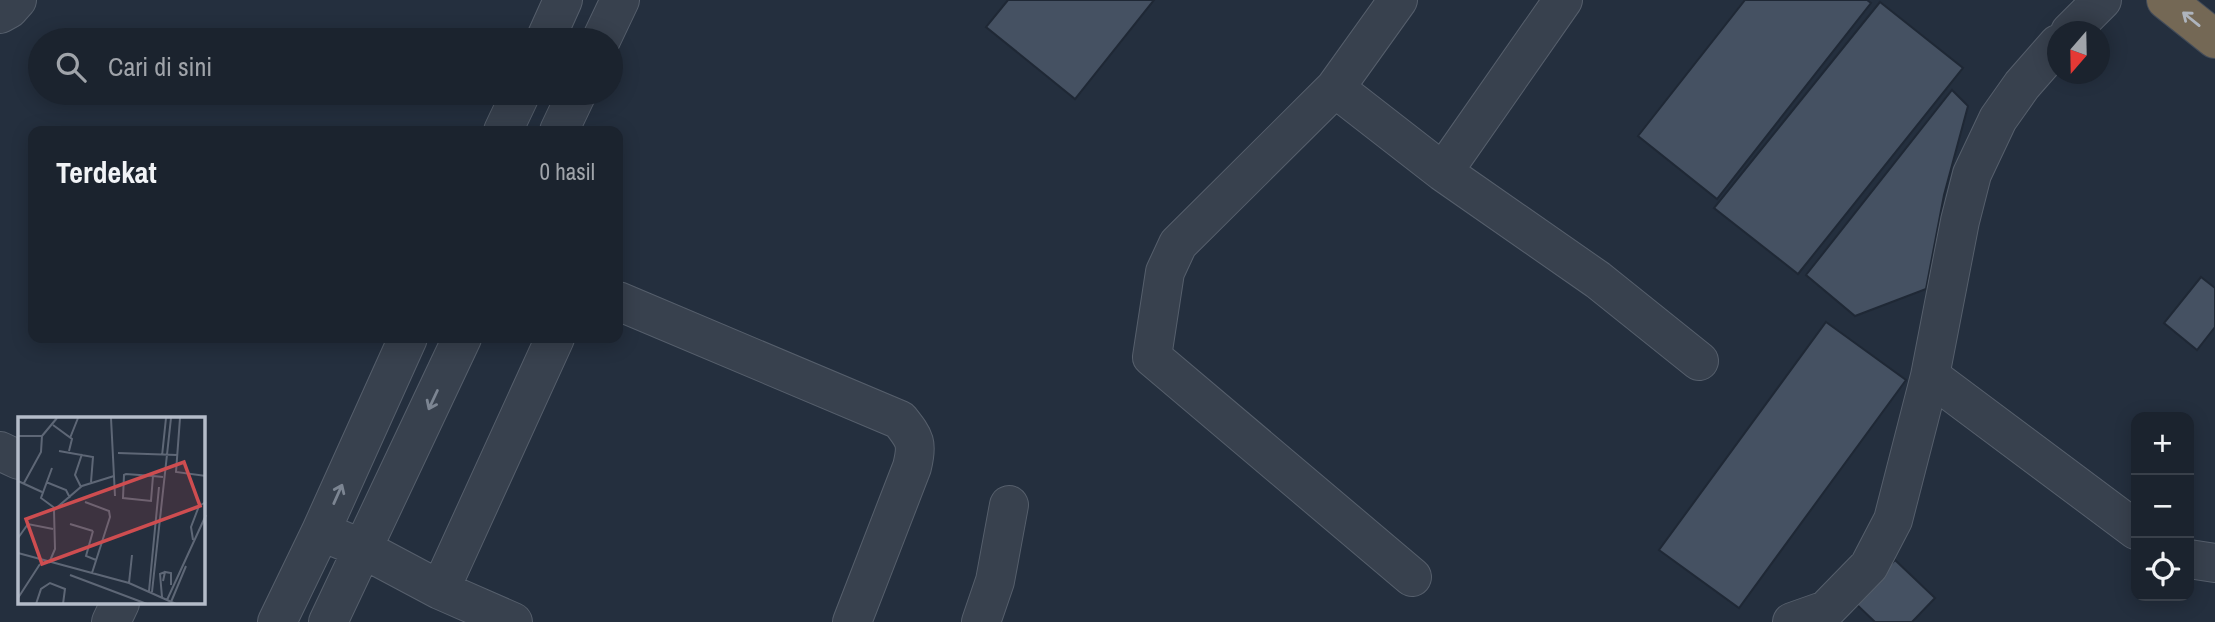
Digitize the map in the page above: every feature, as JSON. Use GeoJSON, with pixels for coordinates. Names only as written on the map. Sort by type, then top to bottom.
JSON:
{"type":"FeatureCollection","features":[{"type":"Feature","properties":{"kind":"highway"},"geometry":{"type":"LineString","coordinates":[[2166,0],[2215,39]]}},
{"type":"Feature","properties":{"kind":"street"},"geometry":{"type":"LineString","coordinates":[[0,15],[17,0]]}},
{"type":"Feature","properties":{"kind":"street"},"geometry":{"type":"LineString","coordinates":[[551,28],[564,0]]}},
{"type":"Feature","properties":{"kind":"street"},"geometry":{"type":"LineString","coordinates":[[607,28],[620,0]]}},
{"type":"Feature","properties":{"kind":"street"},"geometry":{"type":"LineString","coordinates":[[1398,0],[1335,88],[1178,244],[1165,272],[1152,357],[1412,577]]}},
{"type":"Feature","properties":{"kind":"street"},"geometry":{"type":"LineString","coordinates":[[1443,172],[1563,0]]}},
{"type":"Feature","properties":{"kind":"street"},"geometry":{"type":"LineString","coordinates":[[2081,21],[2102,0]]}},
{"type":"Feature","properties":{"kind":"street"},"geometry":{"type":"LineString","coordinates":[[1796,621],[1826,610],[1869,566],[1893,520],[1930,376],[1972,174],[1998,118],[2047,56]]}},
{"type":"Feature","properties":{"kind":"street"},"geometry":{"type":"LineString","coordinates":[[1335,88],[1443,172],[1598,281],[1699,361]]}},
{"type":"Feature","properties":{"kind":"street"},"geometry":{"type":"LineString","coordinates":[[505,126],[515,105]]}},
{"type":"Feature","properties":{"kind":"street"},"geometry":{"type":"LineString","coordinates":[[561,126],[571,105]]}},
{"type":"Feature","properties":{"kind":"street"},"geometry":{"type":"LineString","coordinates":[[623,303],[900,420],[913,437],[917,448],[912,467],[852,622]]}},
{"type":"Feature","properties":{"kind":"street"},"geometry":{"type":"LineString","coordinates":[[277,622],[406,343]]}},
{"type":"Feature","properties":{"kind":"street"},"geometry":{"type":"LineString","coordinates":[[328,622],[460,343]]}},
{"type":"Feature","properties":{"kind":"street"},"geometry":{"type":"LineString","coordinates":[[440,590],[553,343]]}},
{"type":"Feature","properties":{"kind":"street"},"geometry":{"type":"LineString","coordinates":[[1930,376],[2131,526]]}},
{"type":"Feature","properties":{"kind":"street"},"geometry":{"type":"LineString","coordinates":[[0,451],[18,460]]}},
{"type":"Feature","properties":{"kind":"street"},"geometry":{"type":"LineString","coordinates":[[981,622],[995,581],[1009,505]]}},
{"type":"Feature","properties":{"kind":"street"},"geometry":{"type":"LineString","coordinates":[[321,531],[363,549],[440,590],[513,622]]}},
{"type":"Feature","properties":{"kind":"street"},"geometry":{"type":"LineString","coordinates":[[2194,560],[2215,563]]}},
{"type":"Feature","properties":{"kind":"street"},"geometry":{"type":"LineString","coordinates":[[111,622],[120,604]]}},
{"type":"Feature","properties":{"kind":"building"},"geometry":{"type":"Polygon","coordinates":[[[1008,0],[1154,0],[1075,99],[986,27],[1008,0]]]}},
{"type":"Feature","properties":{"kind":"building"},"geometry":{"type":"Polygon","coordinates":[[[1745,0],[1867,0],[1871,3],[1717,199],[1638,136],[1745,0]]]}},
{"type":"Feature","properties":{"kind":"building"},"geometry":{"type":"Polygon","coordinates":[[[1880,2],[1963,68],[1798,274],[1714,208],[1880,2]]]}},
{"type":"Feature","properties":{"kind":"building"},"geometry":{"type":"Polygon","coordinates":[[[1952,90],[1968,106],[1944,195],[1926,289],[1855,316],[1806,275],[1952,90]]]}},
{"type":"Feature","properties":{"kind":"building"},"geometry":{"type":"Polygon","coordinates":[[[2201,277],[2215,288],[2215,327],[2197,350],[2164,323],[2201,277]]]}},
{"type":"Feature","properties":{"kind":"building"},"geometry":{"type":"Polygon","coordinates":[[[1826,322],[1906,380],[1739,608],[1659,550],[1826,322]]]}},
{"type":"Feature","properties":{"kind":"building"},"geometry":{"type":"Polygon","coordinates":[[[1895,560],[1935,598],[1912,622],[1875,622],[1854,602],[1895,560]]]}}]}
